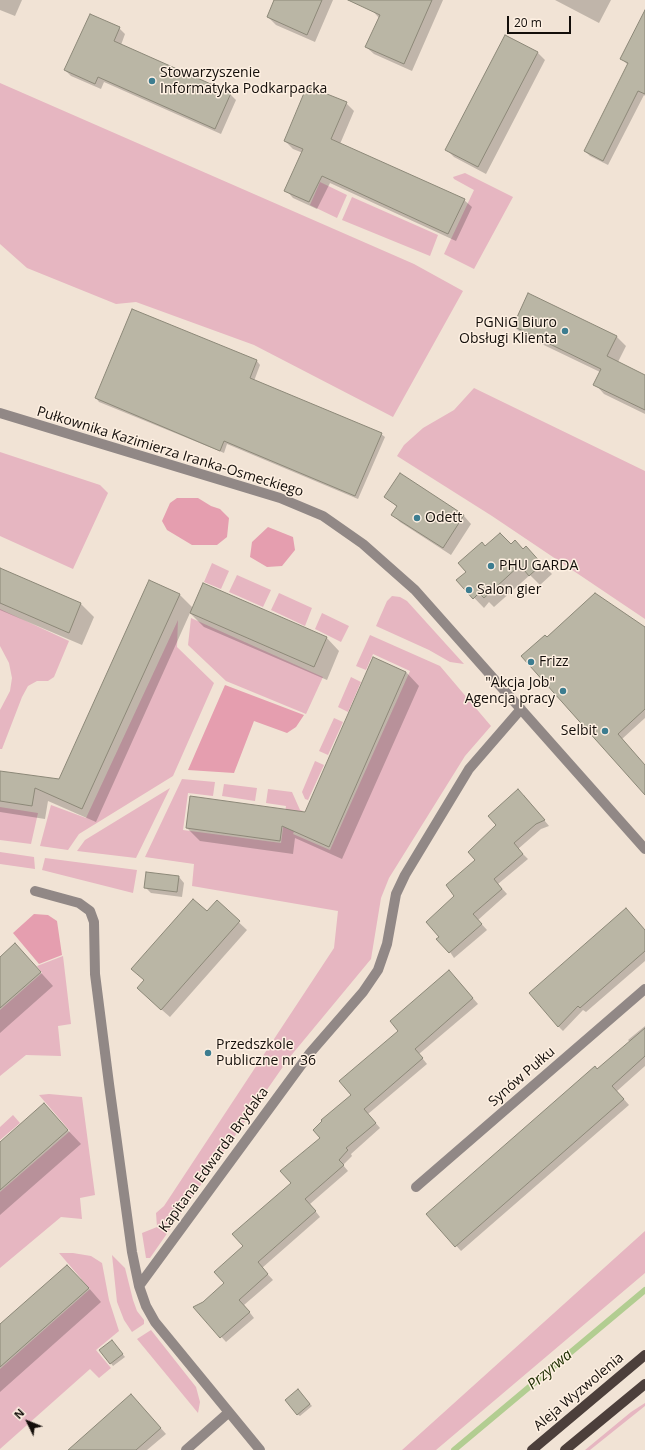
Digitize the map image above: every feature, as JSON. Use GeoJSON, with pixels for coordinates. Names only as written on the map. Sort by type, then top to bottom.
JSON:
{"type":"FeatureCollection","features":[{"type":"Feature","properties":{"kind":"main road","name":"Aleja Wyzwolenia"},"geometry":{"type":"LineString","coordinates":[[532,1450],[645,1355]]}},
{"type":"Feature","properties":{"kind":"main road"},"geometry":{"type":"LineString","coordinates":[[566,1450],[645,1384]]}},
{"type":"Feature","properties":{"kind":"street","name":"Pułkownika Kazimierza Iranka-Osmeckiego"},"geometry":{"type":"LineString","coordinates":[[0,413],[280,498],[323,516],[363,544],[415,590],[645,849]]}},
{"type":"Feature","properties":{"kind":"street","name":"Kapitana Edwarda Brydaka"},"geometry":{"type":"LineString","coordinates":[[139,1286],[302,1064],[363,992],[378,970],[387,944],[396,894],[405,875],[470,769],[521,709]]}},
{"type":"Feature","properties":{"kind":"street"},"geometry":{"type":"LineString","coordinates":[[35,891],[79,903],[90,912],[94,922],[95,974],[131,1244],[139,1286],[146,1306],[155,1322],[260,1450]]}},
{"type":"Feature","properties":{"kind":"street","name":"Synów Pułku"},"geometry":{"type":"LineString","coordinates":[[416,1187],[645,989]]}},
{"type":"Feature","properties":{"kind":"street"},"geometry":{"type":"LineString","coordinates":[[186,1450],[228,1412]]}},
{"type":"Feature","properties":{"kind":"shaded area"},"geometry":{"type":"Polygon","coordinates":[[[0,83],[414,264],[463,291],[393,417],[254,345],[136,302],[116,304],[27,268],[0,244],[0,83]]]}},
{"type":"Feature","properties":{"kind":"shaded area"},"geometry":{"type":"Polygon","coordinates":[[[465,173],[513,197],[474,269],[444,254],[474,190],[453,177],[465,173]]]}},
{"type":"Feature","properties":{"kind":"shaded area"},"geometry":{"type":"Polygon","coordinates":[[[320,182],[347,195],[337,218],[310,205],[320,182]]]}},
{"type":"Feature","properties":{"kind":"shaded area"},"geometry":{"type":"Polygon","coordinates":[[[352,197],[438,235],[430,256],[342,220],[352,197]]]}},
{"type":"Feature","properties":{"kind":"shaded area"},"geometry":{"type":"Polygon","coordinates":[[[474,388],[645,471],[645,619],[492,516],[397,456],[404,445],[423,428],[454,410],[474,388]]]}},
{"type":"Feature","properties":{"kind":"shaded area"},"geometry":{"type":"Polygon","coordinates":[[[0,452],[100,485],[108,493],[73,569],[0,536],[0,452]]]}},
{"type":"Feature","properties":{"kind":"shaded area"},"geometry":{"type":"Polygon","coordinates":[[[177,498],[198,498],[211,506],[220,509],[229,518],[227,537],[217,545],[192,545],[167,530],[162,521],[170,503],[177,498]]]}},
{"type":"Feature","properties":{"kind":"shaded area"},"geometry":{"type":"Polygon","coordinates":[[[268,527],[293,537],[295,550],[282,566],[267,567],[250,557],[252,542],[268,527]]]}},
{"type":"Feature","properties":{"kind":"shaded area"},"geometry":{"type":"Polygon","coordinates":[[[212,563],[229,571],[221,589],[204,582],[212,563]]]}},
{"type":"Feature","properties":{"kind":"shaded area"},"geometry":{"type":"Polygon","coordinates":[[[237,575],[271,590],[263,607],[229,592],[237,575]]]}},
{"type":"Feature","properties":{"kind":"shaded area"},"geometry":{"type":"Polygon","coordinates":[[[279,593],[312,608],[305,626],[271,610],[279,593]]]}},
{"type":"Feature","properties":{"kind":"shaded area"},"geometry":{"type":"Polygon","coordinates":[[[392,596],[400,597],[407,601],[464,664],[450,662],[429,650],[376,626],[387,601],[392,596]]]}},
{"type":"Feature","properties":{"kind":"shaded area"},"geometry":{"type":"Polygon","coordinates":[[[0,609],[69,641],[54,677],[48,681],[37,681],[28,686],[22,697],[2,749],[0,749],[0,710],[10,691],[12,678],[9,663],[0,646],[0,609]]]}},
{"type":"Feature","properties":{"kind":"shaded area"},"geometry":{"type":"Polygon","coordinates":[[[322,613],[349,626],[341,642],[315,629],[322,613]]]}},
{"type":"Feature","properties":{"kind":"shaded area"},"geometry":{"type":"Polygon","coordinates":[[[191,618],[323,677],[306,714],[226,681],[188,645],[191,618]]]}},
{"type":"Feature","properties":{"kind":"shaded area"},"geometry":{"type":"Polygon","coordinates":[[[178,620],[177,647],[214,683],[173,776],[79,834],[68,850],[40,846],[51,805],[86,818],[178,620]]]}},
{"type":"Feature","properties":{"kind":"shaded area"},"geometry":{"type":"Polygon","coordinates":[[[370,635],[440,666],[491,726],[465,756],[389,878],[381,898],[371,959],[289,1058],[150,1258],[146,1258],[142,1233],[157,1227],[156,1213],[164,1206],[334,948],[338,911],[192,886],[194,864],[145,857],[182,779],[215,782],[213,796],[188,793],[183,830],[281,843],[286,806],[266,803],[268,789],[292,792],[300,810],[303,811],[293,834],[330,850],[410,671],[373,654],[366,670],[356,666],[370,635]]]}},
{"type":"Feature","properties":{"kind":"shaded area"},"geometry":{"type":"Polygon","coordinates":[[[351,677],[361,682],[348,712],[338,707],[351,677]]]}},
{"type":"Feature","properties":{"kind":"shaded area"},"geometry":{"type":"Polygon","coordinates":[[[225,685],[304,715],[296,727],[287,733],[254,721],[234,773],[188,770],[225,685]]]}},
{"type":"Feature","properties":{"kind":"shaded area"},"geometry":{"type":"Polygon","coordinates":[[[334,718],[343,722],[328,755],[319,751],[334,718]]]}},
{"type":"Feature","properties":{"kind":"shaded area"},"geometry":{"type":"Polygon","coordinates":[[[315,761],[324,765],[308,800],[305,799],[302,792],[315,761]]]}},
{"type":"Feature","properties":{"kind":"shaded area"},"geometry":{"type":"Polygon","coordinates":[[[224,784],[257,788],[255,801],[222,796],[224,784]]]}},
{"type":"Feature","properties":{"kind":"shaded area"},"geometry":{"type":"Polygon","coordinates":[[[170,788],[136,858],[77,851],[85,840],[170,788]]]}},
{"type":"Feature","properties":{"kind":"shaded area"},"geometry":{"type":"Polygon","coordinates":[[[0,807],[38,813],[31,844],[0,840],[0,807]]]}},
{"type":"Feature","properties":{"kind":"shaded area"},"geometry":{"type":"Polygon","coordinates":[[[0,852],[34,857],[35,869],[0,864],[0,852]]]}},
{"type":"Feature","properties":{"kind":"shaded area"},"geometry":{"type":"Polygon","coordinates":[[[45,858],[137,870],[133,893],[42,870],[45,858]]]}},
{"type":"Feature","properties":{"kind":"shaded area"},"geometry":{"type":"Polygon","coordinates":[[[34,914],[48,915],[57,921],[62,955],[39,964],[13,933],[34,914]]]}},
{"type":"Feature","properties":{"kind":"shaded area"},"geometry":{"type":"Polygon","coordinates":[[[63,956],[71,1024],[58,1026],[61,1056],[26,1055],[0,1076],[0,1010],[42,973],[37,966],[63,956]]]}},
{"type":"Feature","properties":{"kind":"shaded area"},"geometry":{"type":"Polygon","coordinates":[[[49,1094],[82,1097],[95,1195],[80,1198],[82,1219],[61,1217],[0,1268],[0,1192],[70,1131],[39,1095],[49,1094]]]}},
{"type":"Feature","properties":{"kind":"shaded area"},"geometry":{"type":"Polygon","coordinates":[[[13,1115],[20,1123],[0,1140],[0,1127],[13,1115]]]}},
{"type":"Feature","properties":{"kind":"shaded area"},"geometry":{"type":"Polygon","coordinates":[[[645,1231],[645,1273],[436,1450],[402,1450],[645,1231]]]}},
{"type":"Feature","properties":{"kind":"shaded area"},"geometry":{"type":"Polygon","coordinates":[[[59,1253],[73,1253],[91,1256],[102,1263],[109,1300],[119,1331],[96,1350],[111,1368],[99,1378],[90,1369],[0,1449],[0,1369],[90,1289],[59,1253]]]}},
{"type":"Feature","properties":{"kind":"shaded area"},"geometry":{"type":"Polygon","coordinates":[[[112,1255],[125,1268],[137,1311],[144,1320],[144,1324],[132,1332],[124,1320],[117,1302],[112,1255]]]}},
{"type":"Feature","properties":{"kind":"shaded area"},"geometry":{"type":"Polygon","coordinates":[[[151,1330],[196,1387],[200,1402],[198,1413],[137,1339],[151,1330]]]}},
{"type":"Feature","properties":{"kind":"shaded area"},"geometry":{"type":"Polygon","coordinates":[[[645,1403],[645,1406],[590,1450],[585,1450],[631,1412],[645,1403]]]}},
{"type":"Feature","properties":{"kind":"building"},"geometry":{"type":"Polygon","coordinates":[[[274,0],[322,0],[307,35],[267,17],[274,0]]]}},
{"type":"Feature","properties":{"kind":"building"},"geometry":{"type":"Polygon","coordinates":[[[348,0],[432,0],[404,64],[365,47],[380,15],[348,0]]]}},
{"type":"Feature","properties":{"kind":"building"},"geometry":{"type":"Polygon","coordinates":[[[645,10],[645,94],[638,91],[603,161],[584,151],[628,63],[620,59],[645,10]]]}},
{"type":"Feature","properties":{"kind":"building"},"geometry":{"type":"Polygon","coordinates":[[[90,14],[120,27],[114,41],[231,93],[215,129],[98,77],[95,84],[64,70],[90,14]]]}},
{"type":"Feature","properties":{"kind":"building"},"geometry":{"type":"Polygon","coordinates":[[[505,35],[538,52],[478,167],[445,150],[505,35]]]}},
{"type":"Feature","properties":{"kind":"building"},"geometry":{"type":"Polygon","coordinates":[[[307,86],[347,102],[331,139],[465,199],[448,234],[322,176],[309,202],[284,191],[303,149],[284,141],[307,86]]]}},
{"type":"Feature","properties":{"kind":"building","name":"PGNiG Biuro Obsługi Klienta"},"geometry":{"type":"Polygon","coordinates":[[[528,293],[617,336],[607,356],[645,375],[645,410],[593,385],[601,369],[513,326],[528,293]]]}},
{"type":"Feature","properties":{"kind":"building"},"geometry":{"type":"Polygon","coordinates":[[[132,309],[257,360],[250,378],[382,433],[355,496],[224,441],[220,451],[95,398],[132,309]]]}},
{"type":"Feature","properties":{"kind":"building"},"geometry":{"type":"Polygon","coordinates":[[[400,473],[464,515],[443,548],[391,515],[397,506],[384,497],[400,473]]]}},
{"type":"Feature","properties":{"kind":"building","name":"PHU GARDA"},"geometry":{"type":"Polygon","coordinates":[[[500,533],[511,544],[515,540],[523,549],[526,546],[542,564],[529,576],[520,565],[484,598],[479,593],[473,599],[456,580],[466,572],[458,563],[482,542],[485,546],[500,533]]]}},
{"type":"Feature","properties":{"kind":"building"},"geometry":{"type":"Polygon","coordinates":[[[0,568],[81,603],[69,633],[0,603],[0,568]]]}},
{"type":"Feature","properties":{"kind":"building"},"geometry":{"type":"Polygon","coordinates":[[[149,580],[180,594],[82,809],[35,788],[32,806],[0,801],[0,771],[59,779],[149,580]]]}},
{"type":"Feature","properties":{"kind":"building"},"geometry":{"type":"Polygon","coordinates":[[[203,583],[327,637],[314,667],[190,613],[203,583]]]}},
{"type":"Feature","properties":{"kind":"building"},"geometry":{"type":"Polygon","coordinates":[[[595,593],[645,627],[645,709],[618,734],[645,765],[645,795],[521,656],[545,635],[547,637],[595,593]]]}},
{"type":"Feature","properties":{"kind":"building"},"geometry":{"type":"Polygon","coordinates":[[[373,657],[406,672],[329,847],[282,826],[280,841],[186,828],[190,796],[305,812],[373,657]]]}},
{"type":"Feature","properties":{"kind":"building"},"geometry":{"type":"Polygon","coordinates":[[[518,789],[545,820],[536,824],[514,843],[523,854],[494,879],[502,889],[473,914],[482,924],[449,953],[436,939],[439,937],[426,922],[454,896],[446,885],[475,860],[468,852],[496,825],[488,816],[518,789]]]}},
{"type":"Feature","properties":{"kind":"building"},"geometry":{"type":"Polygon","coordinates":[[[146,872],[179,876],[177,892],[144,888],[146,872]]]}},
{"type":"Feature","properties":{"kind":"building"},"geometry":{"type":"Polygon","coordinates":[[[193,899],[207,911],[217,900],[240,921],[161,1010],[137,988],[144,980],[131,969],[193,899]]]}},
{"type":"Feature","properties":{"kind":"building"},"geometry":{"type":"Polygon","coordinates":[[[626,908],[645,930],[645,951],[580,1008],[578,1006],[558,1027],[529,993],[626,908]]]}},
{"type":"Feature","properties":{"kind":"building"},"geometry":{"type":"Polygon","coordinates":[[[15,943],[41,972],[0,1008],[0,957],[15,943]]]}},
{"type":"Feature","properties":{"kind":"building"},"geometry":{"type":"Polygon","coordinates":[[[449,970],[473,998],[415,1049],[423,1058],[364,1109],[376,1123],[346,1148],[348,1150],[339,1160],[344,1165],[305,1199],[316,1211],[258,1262],[268,1274],[239,1300],[250,1312],[220,1338],[193,1307],[203,1302],[224,1283],[214,1272],[243,1246],[232,1234],[291,1183],[280,1171],[320,1138],[313,1130],[322,1121],[321,1120],[351,1095],[339,1081],[398,1031],[390,1021],[449,970]]]}},
{"type":"Feature","properties":{"kind":"building"},"geometry":{"type":"Polygon","coordinates":[[[645,1028],[645,1056],[612,1086],[624,1099],[455,1247],[426,1214],[595,1066],[597,1069],[645,1028]]]}},
{"type":"Feature","properties":{"kind":"building"},"geometry":{"type":"Polygon","coordinates":[[[44,1103],[68,1130],[0,1190],[0,1142],[44,1103]]]}},
{"type":"Feature","properties":{"kind":"building"},"geometry":{"type":"Polygon","coordinates":[[[67,1265],[89,1288],[0,1367],[0,1324],[67,1265]]]}},
{"type":"Feature","properties":{"kind":"building"},"geometry":{"type":"Polygon","coordinates":[[[112,1340],[123,1354],[110,1364],[99,1350],[112,1340]]]}},
{"type":"Feature","properties":{"kind":"building"},"geometry":{"type":"Polygon","coordinates":[[[298,1389],[310,1404],[297,1415],[285,1400],[298,1389]]]}},
{"type":"Feature","properties":{"kind":"building"},"geometry":{"type":"Polygon","coordinates":[[[131,1394],[161,1428],[136,1450],[68,1450],[131,1394]]]}},
{"type":"Feature","properties":{"kind":"waterway","name":"Przyrwa"},"geometry":{"type":"LineString","coordinates":[[454,1450],[645,1290]]}},
{"type":"Feature","properties":{"kind":"place","name":"Stowarzyszenie Informatyka Podkarpacka"},"geometry":{"type":"Point","coordinates":[152,81]}},
{"type":"Feature","properties":{"kind":"place","name":"PGNiG Biuro Obsługi Klienta"},"geometry":{"type":"Point","coordinates":[565,331]}},
{"type":"Feature","properties":{"kind":"place","name":"Odett"},"geometry":{"type":"Point","coordinates":[417,518]}},
{"type":"Feature","properties":{"kind":"place","name":"PHU GARDA"},"geometry":{"type":"Point","coordinates":[491,566]}},
{"type":"Feature","properties":{"kind":"place","name":"Salon gier"},"geometry":{"type":"Point","coordinates":[469,590]}},
{"type":"Feature","properties":{"kind":"place","name":"Frizz"},"geometry":{"type":"Point","coordinates":[531,662]}},
{"type":"Feature","properties":{"kind":"place","name":"\"Akcja Job\" Agencja pracy"},"geometry":{"type":"Point","coordinates":[563,691]}},
{"type":"Feature","properties":{"kind":"place","name":"Selbit"},"geometry":{"type":"Point","coordinates":[605,731]}},
{"type":"Feature","properties":{"kind":"place","name":"Przedszkole Publiczne nr 36"},"geometry":{"type":"Point","coordinates":[208,1053]}}]}
